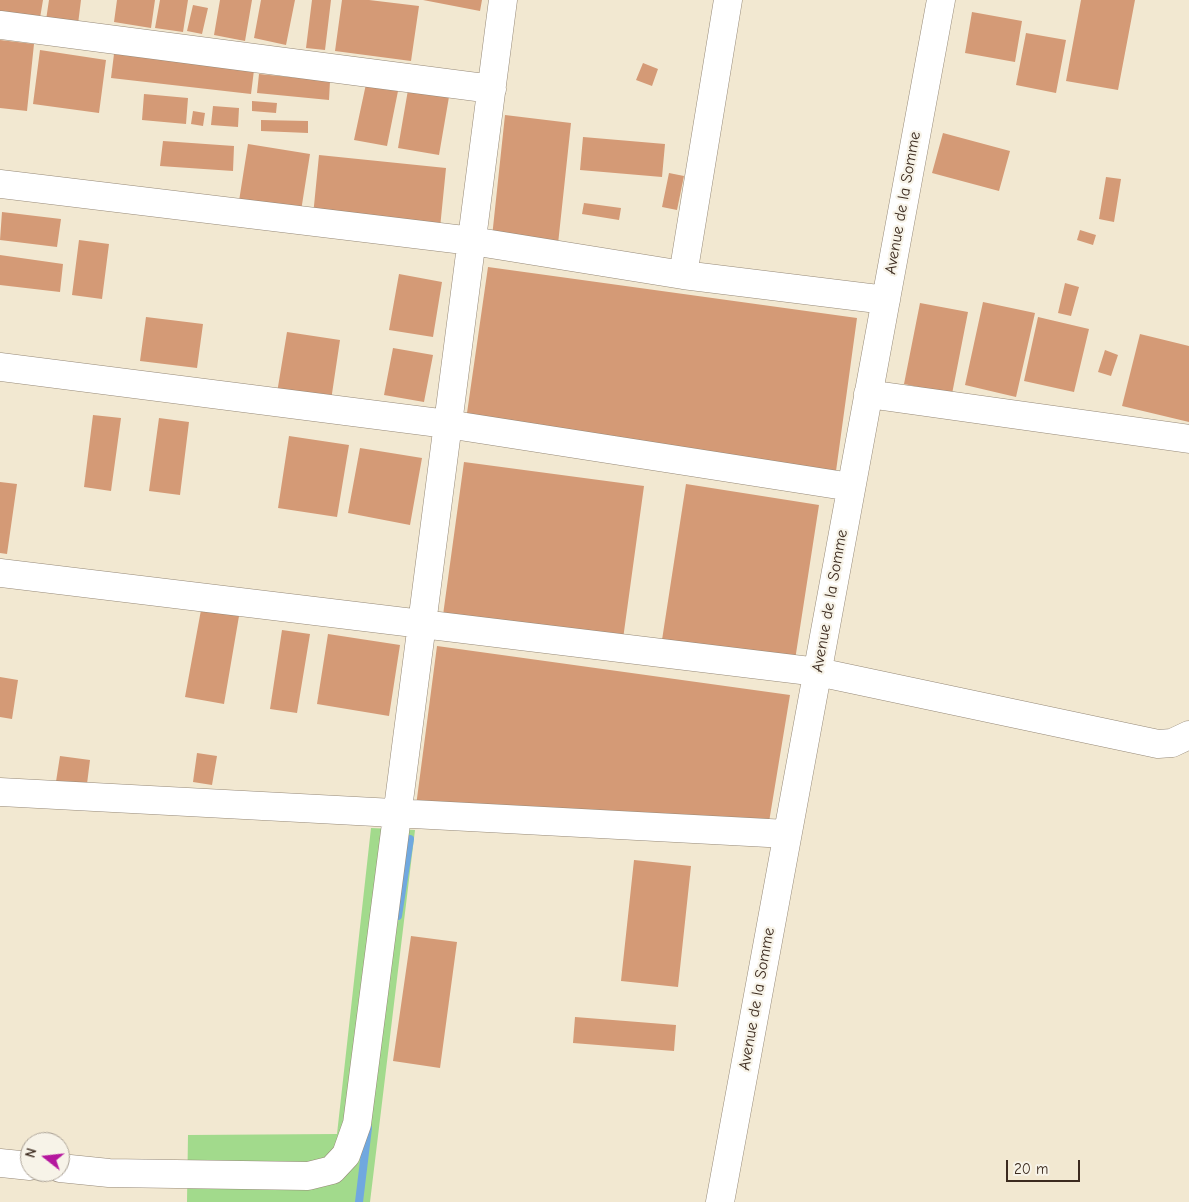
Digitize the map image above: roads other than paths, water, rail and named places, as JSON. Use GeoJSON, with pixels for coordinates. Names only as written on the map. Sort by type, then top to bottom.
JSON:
{"type":"FeatureCollection","features":[{"type":"Feature","properties":{"kind":"street"},"geometry":{"type":"LineString","coordinates":[[70,1169],[109,1173],[308,1176],[332,1170],[346,1155],[357,1124],[503,0]]}},
{"type":"Feature","properties":{"kind":"street"},"geometry":{"type":"LineString","coordinates":[[684,275],[728,0]]}},
{"type":"Feature","properties":{"kind":"street","name":"Avenue de la Somme"},"geometry":{"type":"LineString","coordinates":[[720,1202],[941,0]]}},
{"type":"Feature","properties":{"kind":"street"},"geometry":{"type":"LineString","coordinates":[[0,25],[492,89]]}},
{"type":"Feature","properties":{"kind":"street"},"geometry":{"type":"LineString","coordinates":[[0,184],[472,241],[684,275],[886,300]]}},
{"type":"Feature","properties":{"kind":"street"},"geometry":{"type":"LineString","coordinates":[[0,367],[448,424],[852,487]]}},
{"type":"Feature","properties":{"kind":"street"},"geometry":{"type":"LineString","coordinates":[[868,394],[1189,439]]}},
{"type":"Feature","properties":{"kind":"street"},"geometry":{"type":"LineString","coordinates":[[0,573],[818,672],[1158,744],[1172,743],[1189,735]]}},
{"type":"Feature","properties":{"kind":"street"},"geometry":{"type":"LineString","coordinates":[[0,792],[787,834]]}},
{"type":"Feature","properties":{"kind":"street"},"geometry":{"type":"LineString","coordinates":[[0,1163],[20,1165]]}},
{"type":"Feature","properties":{"kind":"waterway"},"geometry":{"type":"LineString","coordinates":[[398,916],[410,839]]}},
{"type":"Feature","properties":{"kind":"waterway"},"geometry":{"type":"LineString","coordinates":[[359,1202],[368,1128]]}}]}
